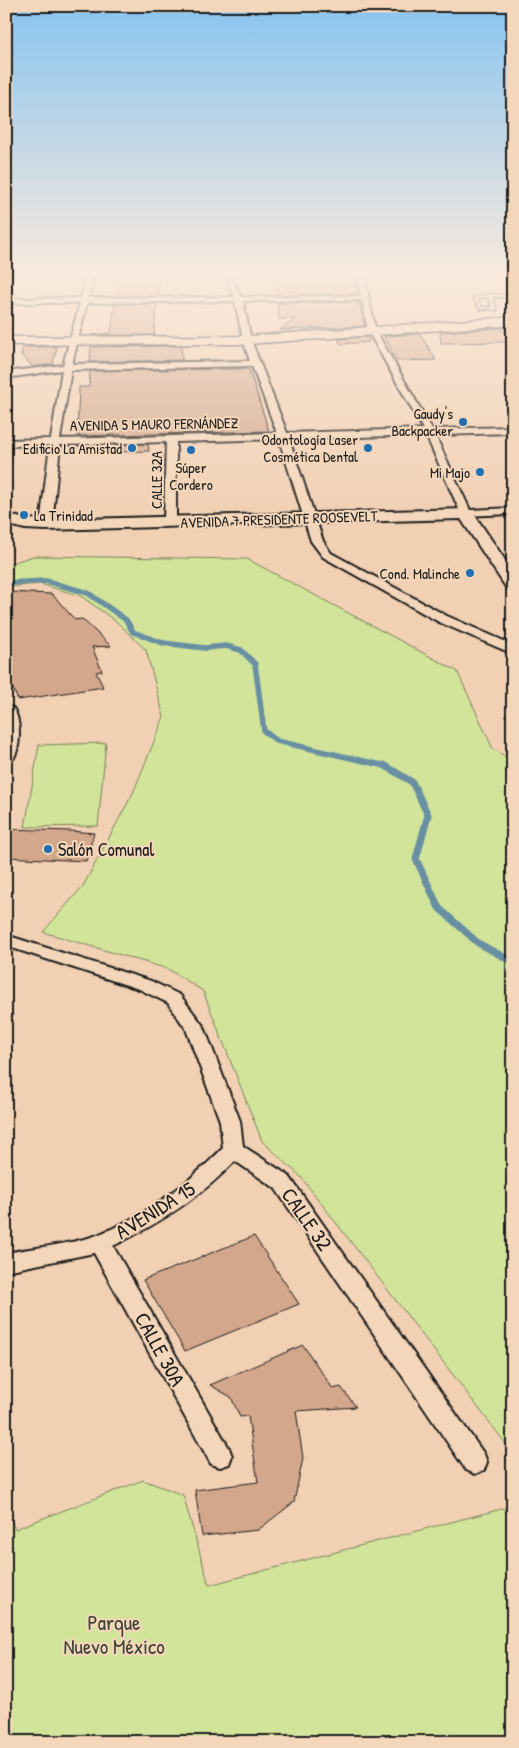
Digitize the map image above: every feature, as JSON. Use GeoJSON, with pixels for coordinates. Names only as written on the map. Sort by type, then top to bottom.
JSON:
{"type":"FeatureCollection","features":[{"type":"Feature","properties":{"kind":"street"},"geometry":{"type":"LineString","coordinates":[[46,525],[55,442],[69,355]]}},
{"type":"Feature","properties":{"kind":"street"},"geometry":{"type":"LineString","coordinates":[[253,355],[283,436],[317,541],[327,555],[443,619],[513,650]]}},
{"type":"Feature","properties":{"kind":"street"},"geometry":{"type":"LineString","coordinates":[[385,355],[429,432],[466,514],[513,585]]}},
{"type":"Feature","properties":{"kind":"street"},"geometry":{"type":"LineString","coordinates":[[6,375],[67,367],[162,368],[256,363]]}},
{"type":"Feature","properties":{"kind":"street","name":"AVENIDA 5 MAURO FERNÁNDEZ"},"geometry":{"type":"LineString","coordinates":[[6,443],[513,430]]}},
{"type":"Feature","properties":{"kind":"street","name":"CALLE 32A"},"geometry":{"type":"LineString","coordinates":[[170,522],[171,439]]}},
{"type":"Feature","properties":{"kind":"street","name":"AVENIDA 7 PRESIDENTE ROOSEVELT"},"geometry":{"type":"LineString","coordinates":[[6,518],[25,524],[46,525],[466,514],[513,511]]}},
{"type":"Feature","properties":{"kind":"street"},"geometry":{"type":"LineString","coordinates":[[494,643],[513,644]]}},
{"type":"Feature","properties":{"kind":"street"},"geometry":{"type":"LineString","coordinates":[[6,712],[8,742],[6,755]]}},
{"type":"Feature","properties":{"kind":"street"},"geometry":{"type":"LineString","coordinates":[[6,940],[145,985],[174,999],[195,1027],[230,1121],[233,1150]]}},
{"type":"Feature","properties":{"kind":"street","name":"AVENIDA 15"},"geometry":{"type":"LineString","coordinates":[[6,1262],[100,1243],[148,1219],[197,1184],[233,1150]]}},
{"type":"Feature","properties":{"kind":"street","name":"CALLE 32"},"geometry":{"type":"LineString","coordinates":[[233,1150],[282,1182],[475,1462]]}},
{"type":"Feature","properties":{"kind":"street","name":"CALLE 30A"},"geometry":{"type":"LineString","coordinates":[[100,1243],[220,1456]]}},
{"type":"Feature","properties":{"kind":"green space"},"geometry":{"type":"Polygon","coordinates":[[[33,556],[247,559],[457,671],[493,749],[513,761],[513,1453],[301,1177],[262,1141],[203,991],[168,969],[43,932],[83,886],[133,793],[164,717],[146,650],[117,622],[81,596],[40,584],[6,587],[6,565],[33,556]]]}},
{"type":"Feature","properties":{"kind":"green space"},"geometry":{"type":"Polygon","coordinates":[[[106,743],[98,826],[25,827],[39,745],[106,743]]]}},
{"type":"Feature","properties":{"kind":"green space","name":"Parque Nuevo México"},"geometry":{"type":"Polygon","coordinates":[[[143,1480],[183,1495],[209,1585],[513,1506],[513,1742],[13,1742],[6,1734],[6,1511],[15,1529],[143,1480]]]}},
{"type":"Feature","properties":{"kind":"building"},"geometry":{"type":"Polygon","coordinates":[[[21,355],[55,355],[53,364],[33,367],[21,355]]]}},
{"type":"Feature","properties":{"kind":"building"},"geometry":{"type":"Polygon","coordinates":[[[90,355],[182,355],[182,360],[90,362],[90,355]]]}},
{"type":"Feature","properties":{"kind":"building"},"geometry":{"type":"Polygon","coordinates":[[[394,355],[433,355],[436,360],[397,361],[394,355]]]}},
{"type":"Feature","properties":{"kind":"building"},"geometry":{"type":"Polygon","coordinates":[[[249,369],[269,431],[77,436],[79,387],[89,387],[90,371],[249,369]]]}},
{"type":"Feature","properties":{"kind":"building","name":"Edificio La Amistad"},"geometry":{"type":"Polygon","coordinates":[[[148,444],[149,451],[116,452],[115,445],[148,444]]]}},
{"type":"Feature","properties":{"kind":"building"},"geometry":{"type":"Polygon","coordinates":[[[6,592],[52,594],[75,620],[82,619],[111,646],[92,647],[102,671],[96,672],[103,687],[18,700],[6,674],[6,592]]]}},
{"type":"Feature","properties":{"kind":"building","name":"Salón Comunal"},"geometry":{"type":"Polygon","coordinates":[[[6,829],[94,833],[86,861],[6,857],[6,829]]]}},
{"type":"Feature","properties":{"kind":"building"},"geometry":{"type":"Polygon","coordinates":[[[254,1236],[299,1304],[185,1351],[143,1280],[254,1236]]]}},
{"type":"Feature","properties":{"kind":"building"},"geometry":{"type":"Polygon","coordinates":[[[303,1345],[333,1389],[341,1387],[356,1407],[296,1411],[303,1458],[294,1502],[258,1530],[202,1536],[195,1490],[258,1482],[248,1416],[240,1417],[231,1397],[210,1385],[303,1345]]]}},
{"type":"Feature","properties":{"kind":"waterway"},"geometry":{"type":"LineString","coordinates":[[6,583],[46,581],[88,593],[126,620],[133,632],[163,643],[205,648],[226,646],[241,650],[255,664],[264,731],[277,741],[385,766]]}},
{"type":"Feature","properties":{"kind":"waterway"},"geometry":{"type":"LineString","coordinates":[[385,766],[412,782],[428,815],[416,859],[439,908],[478,943],[513,962]]}},
{"type":"Feature","properties":{"kind":"place","name":"Gaudy's Backpacker"},"geometry":{"type":"Point","coordinates":[463,422]}},
{"type":"Feature","properties":{"kind":"place","name":"Edificio La Amistad"},"geometry":{"type":"Point","coordinates":[132,448]}},
{"type":"Feature","properties":{"kind":"place","name":"Odontología Laser Cosmética Dental"},"geometry":{"type":"Point","coordinates":[368,448]}},
{"type":"Feature","properties":{"kind":"place","name":"Súper Cordero"},"geometry":{"type":"Point","coordinates":[191,450]}},
{"type":"Feature","properties":{"kind":"place","name":"Mi Majo"},"geometry":{"type":"Point","coordinates":[480,472]}},
{"type":"Feature","properties":{"kind":"place","name":"La Trinidad"},"geometry":{"type":"Point","coordinates":[24,515]}},
{"type":"Feature","properties":{"kind":"place","name":"Cond. Malinche"},"geometry":{"type":"Point","coordinates":[470,573]}},
{"type":"Feature","properties":{"kind":"place","name":"Salón Comunal"},"geometry":{"type":"Point","coordinates":[48,849]}}]}
